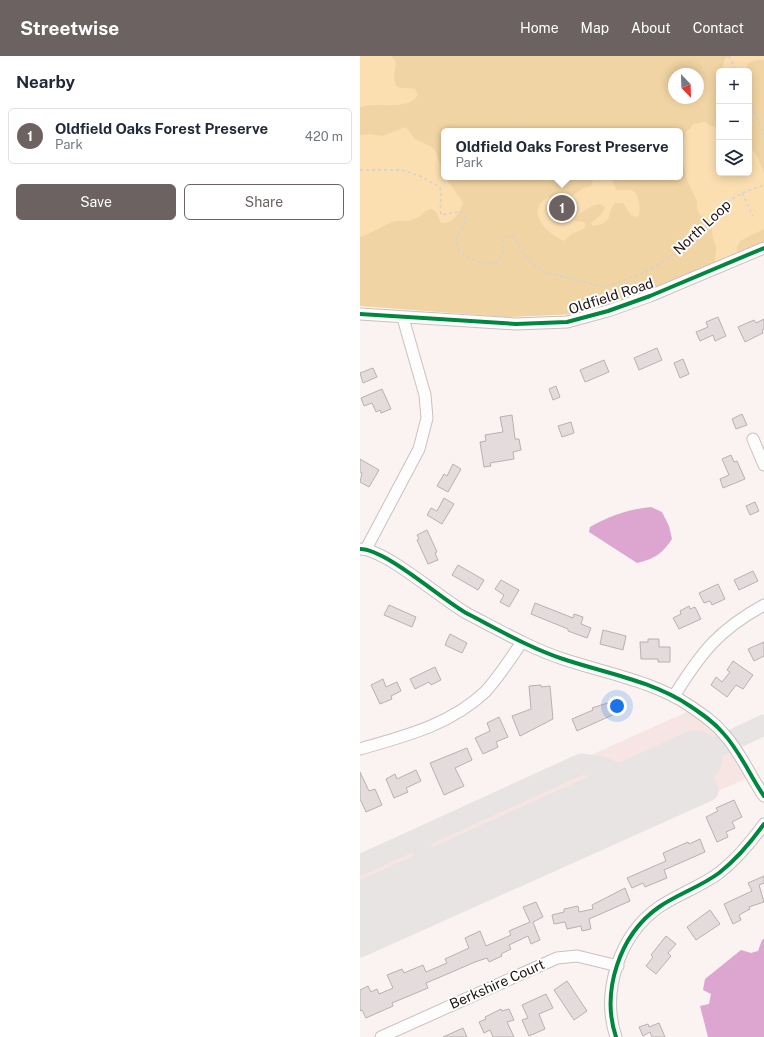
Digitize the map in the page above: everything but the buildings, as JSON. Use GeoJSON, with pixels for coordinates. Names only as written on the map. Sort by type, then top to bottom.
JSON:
{"type":"FeatureCollection","features":[{"type":"Feature","properties":{"kind":"street","name":"Oldfield Road"},"geometry":{"type":"LineString","coordinates":[[360,314],[403,318],[516,324],[567,322],[608,311],[650,296],[764,248]]}},
{"type":"Feature","properties":{"kind":"street"},"geometry":{"type":"LineString","coordinates":[[403,318],[425,395],[426,424],[419,449],[363,549],[399,566],[452,604],[522,642],[563,659],[674,696],[712,722],[723,732],[764,796]]}},
{"type":"Feature","properties":{"kind":"street"},"geometry":{"type":"LineString","coordinates":[[753,439],[764,465]]}},
{"type":"Feature","properties":{"kind":"street"},"geometry":{"type":"LineString","coordinates":[[674,696],[695,663],[712,642],[732,625],[764,605]]}},
{"type":"Feature","properties":{"kind":"street"},"geometry":{"type":"LineString","coordinates":[[360,749],[413,734],[452,716],[485,692],[522,642]]}},
{"type":"Feature","properties":{"kind":"street"},"geometry":{"type":"LineString","coordinates":[[616,1037],[611,1022],[610,997],[618,966],[630,937],[646,918],[666,902],[699,886],[720,872],[741,853],[764,824]]}},
{"type":"Feature","properties":{"kind":"street","name":"Berkshire Court"},"geometry":{"type":"LineString","coordinates":[[381,1037],[557,958],[577,956],[618,966]]}},
{"type":"Feature","properties":{"kind":"path"},"geometry":{"type":"LineString","coordinates":[[729,56],[735,68]]}},
{"type":"Feature","properties":{"kind":"path"},"geometry":{"type":"LineString","coordinates":[[750,104],[764,135]]}},
{"type":"Feature","properties":{"kind":"path"},"geometry":{"type":"LineString","coordinates":[[742,193],[753,216]]}},
{"type":"Feature","properties":{"kind":"shaded area"},"geometry":{"type":"Polygon","coordinates":[[[360,56],[764,56],[764,243],[625,299],[576,314],[508,317],[360,306],[360,56]]]}},
{"type":"Feature","properties":{"kind":"shaded area"},"geometry":{"type":"Polygon","coordinates":[[[391,56],[731,56],[725,58],[724,68],[716,68],[716,127],[710,126],[705,122],[693,124],[690,129],[686,131],[684,139],[683,128],[441,128],[441,166],[436,152],[432,147],[415,139],[406,127],[382,136],[371,134],[360,135],[360,107],[367,105],[399,105],[413,100],[418,95],[415,89],[397,87],[394,79],[396,61],[391,56]]]}},
{"type":"Feature","properties":{"kind":"shaded area"},"geometry":{"type":"Polygon","coordinates":[[[764,60],[764,173],[756,154],[752,150],[752,68],[746,68],[749,62],[764,60]]]}},
{"type":"Feature","properties":{"kind":"shaded area"},"geometry":{"type":"Polygon","coordinates":[[[683,166],[687,180],[697,201],[697,208],[700,215],[707,219],[711,224],[716,247],[715,264],[625,299],[576,314],[508,317],[360,306],[360,237],[392,222],[417,218],[432,209],[437,213],[441,223],[449,222],[456,217],[463,202],[447,180],[593,180],[591,186],[583,188],[568,199],[548,197],[541,203],[538,209],[540,222],[551,233],[564,241],[572,234],[585,228],[586,225],[584,222],[575,221],[582,212],[600,204],[605,207],[602,214],[591,223],[593,226],[600,225],[607,220],[612,206],[615,203],[623,203],[631,215],[636,217],[639,216],[639,202],[635,193],[630,190],[616,190],[612,180],[683,180],[683,166]]]}},
{"type":"Feature","properties":{"kind":"shaded area"},"geometry":{"type":"Polygon","coordinates":[[[764,229],[764,243],[738,254],[737,247],[740,241],[764,229]]]}},
{"type":"Feature","properties":{"kind":"shaded area"},"geometry":{"type":"Polygon","coordinates":[[[651,507],[662,512],[669,526],[672,539],[665,549],[648,560],[637,563],[589,532],[590,527],[612,516],[635,509],[651,507]]]}},
{"type":"Feature","properties":{"kind":"shaded area"},"geometry":{"type":"Polygon","coordinates":[[[689,711],[720,735],[747,778],[360,954],[360,859],[689,711]]]}},
{"type":"Feature","properties":{"kind":"shaded area"},"geometry":{"type":"Polygon","coordinates":[[[764,939],[764,1037],[708,1037],[700,1006],[709,1004],[711,994],[703,990],[705,979],[741,950],[751,953],[758,951],[762,940],[764,939]]]}},
{"type":"Feature","properties":{"kind":"taxiway"},"geometry":{"type":"LineString","coordinates":[[360,947],[708,791],[696,757],[764,725]]}},
{"type":"Feature","properties":{"kind":"taxiway"},"geometry":{"type":"LineString","coordinates":[[360,865],[581,764],[602,767],[639,783]]}},
{"type":"Feature","properties":{"kind":"taxiway"},"geometry":{"type":"LineString","coordinates":[[417,839],[449,907]]}},
{"type":"Feature","properties":{"kind":"runway"},"geometry":{"type":"LineString","coordinates":[[360,909],[696,757]]}},
{"type":"Feature","properties":{"kind":"cycle path"},"geometry":{"type":"LineString","coordinates":[[360,314],[516,324],[567,322],[608,311],[650,296],[764,248]]}},
{"type":"Feature","properties":{"kind":"cycle path"},"geometry":{"type":"LineString","coordinates":[[360,549],[371,551],[384,557],[468,614],[527,644],[551,655],[628,678],[676,697],[712,722],[729,740],[764,796]]}},
{"type":"Feature","properties":{"kind":"cycle path"},"geometry":{"type":"LineString","coordinates":[[616,1037],[612,1020],[612,983],[624,949],[633,933],[645,919],[659,907],[726,868],[764,824]]}},
{"type":"Feature","properties":{"kind":"place","name":"Oldfield Oaks Forest Preserve"},"geometry":{"type":"Point","coordinates":[562,208]}}]}
